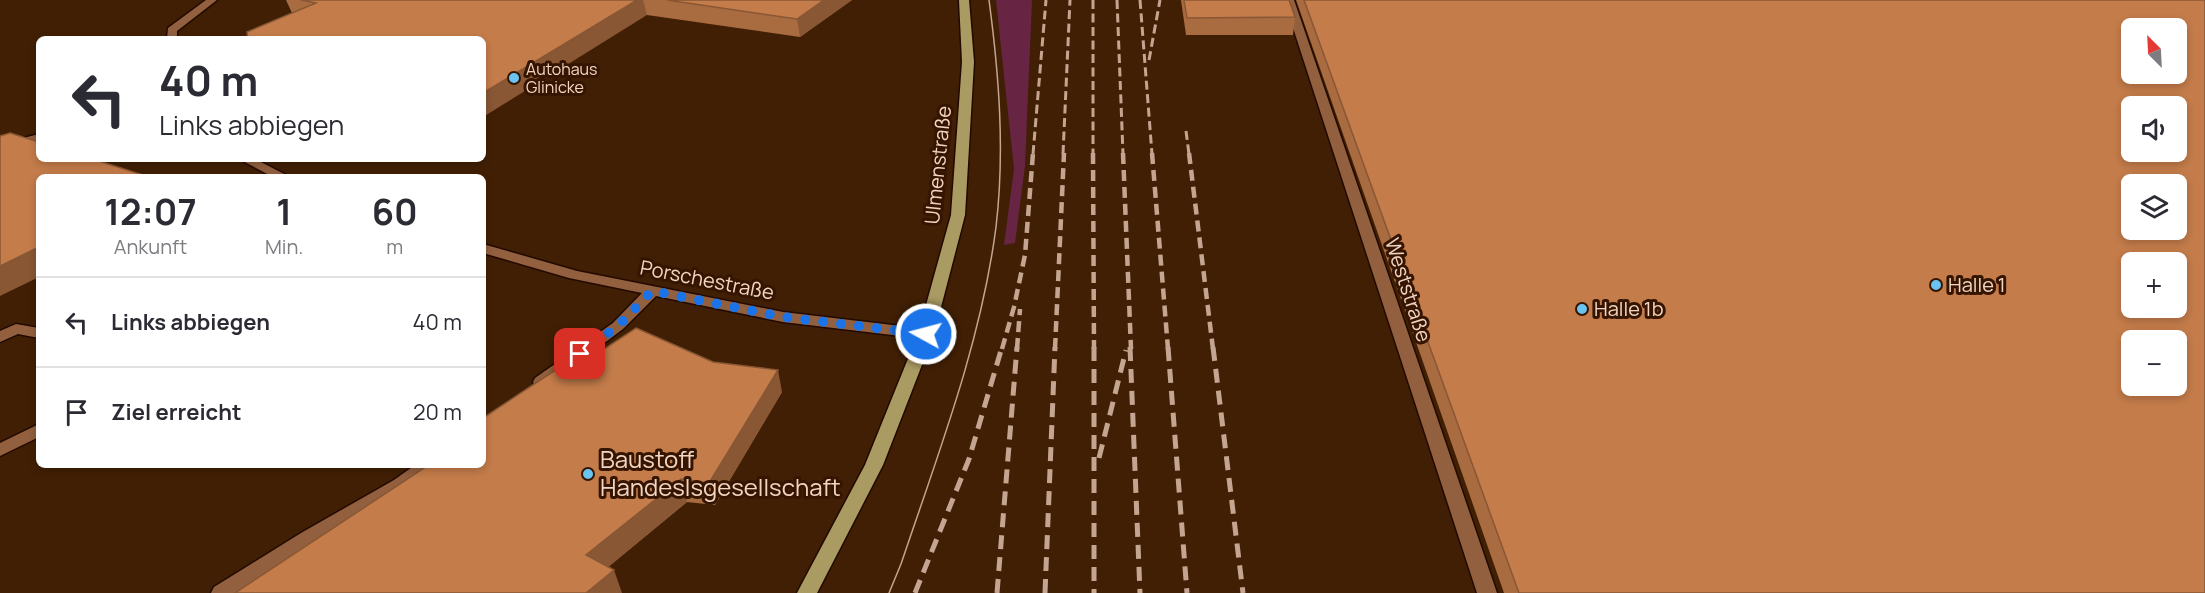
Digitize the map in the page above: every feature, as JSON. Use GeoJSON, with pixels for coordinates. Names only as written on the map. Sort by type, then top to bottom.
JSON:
{"type":"FeatureCollection","features":[{"type":"Feature","properties":{"kind":"main road","name":"Ulmenstraße"},"geometry":{"type":"LineString","coordinates":[[807,593],[874,465],[926,334],[958,215],[968,62],[964,0]]}},
{"type":"Feature","properties":{"kind":"street"},"geometry":{"type":"LineString","coordinates":[[172,36],[172,30],[212,0]]}},
{"type":"Feature","properties":{"kind":"street","name":"Weststraße"},"geometry":{"type":"LineString","coordinates":[[1289,0],[1487,593]]}},
{"type":"Feature","properties":{"kind":"street"},"geometry":{"type":"LineString","coordinates":[[0,148],[36,139]]}},
{"type":"Feature","properties":{"kind":"street"},"geometry":{"type":"LineString","coordinates":[[252,162],[278,174]]}},
{"type":"Feature","properties":{"kind":"street","name":"Porschestraße"},"geometry":{"type":"LineString","coordinates":[[486,249],[574,275],[783,317],[926,334]]}},
{"type":"Feature","properties":{"kind":"street"},"geometry":{"type":"LineString","coordinates":[[531,389],[618,326],[652,291]]}},
{"type":"Feature","properties":{"kind":"street"},"geometry":{"type":"LineString","coordinates":[[0,337],[16,329],[36,332]]}},
{"type":"Feature","properties":{"kind":"street"},"geometry":{"type":"LineString","coordinates":[[0,450],[36,432]]}},
{"type":"Feature","properties":{"kind":"street"},"geometry":{"type":"LineString","coordinates":[[221,593],[423,468]]}},
{"type":"Feature","properties":{"kind":"shaded area"},"geometry":{"type":"Polygon","coordinates":[[[996,0],[1032,0],[1025,166],[1015,243],[1004,245],[1014,169],[996,0]]]}},
{"type":"Feature","properties":{"kind":"building"},"geometry":{"type":"Polygon","coordinates":[[[301,0],[637,0],[486,91],[486,36],[248,36],[247,32],[316,3],[301,0]]]}},
{"type":"Feature","properties":{"kind":"building"},"geometry":{"type":"Polygon","coordinates":[[[667,0],[824,0],[797,19],[667,0]]]}},
{"type":"Feature","properties":{"kind":"building"},"geometry":{"type":"Polygon","coordinates":[[[1184,0],[1289,0],[1295,17],[1187,18],[1184,0]]]}},
{"type":"Feature","properties":{"kind":"building"},"geometry":{"type":"Polygon","coordinates":[[[1304,0],[2205,0],[2205,593],[1519,593],[1304,0]]]}},
{"type":"Feature","properties":{"kind":"building"},"geometry":{"type":"Polygon","coordinates":[[[10,133],[36,141],[36,162],[102,162],[140,174],[36,174],[36,248],[0,266],[0,136],[10,133]]]}},
{"type":"Feature","properties":{"kind":"building","name":"Baustoff Handeslsgesellschaft"},"geometry":{"type":"Polygon","coordinates":[[[636,328],[713,362],[778,370],[709,483],[681,479],[586,555],[614,570],[586,593],[235,593],[424,468],[486,468],[486,416],[557,369],[566,374],[636,328]]]}},
{"type":"Feature","properties":{"kind":"tram line"},"geometry":{"type":"LineString","coordinates":[[889,593],[957,398],[989,270],[996,227],[1000,170],[998,85],[989,0]]}},
{"type":"Feature","properties":{"kind":"railway"},"geometry":{"type":"LineString","coordinates":[[1033,154],[1046,0]]}},
{"type":"Feature","properties":{"kind":"railway"},"geometry":{"type":"LineString","coordinates":[[1063,154],[1070,0]]}},
{"type":"Feature","properties":{"kind":"railway"},"geometry":{"type":"LineString","coordinates":[[1093,0],[1093,153]]}},
{"type":"Feature","properties":{"kind":"railway"},"geometry":{"type":"LineString","coordinates":[[1117,0],[1123,154]]}},
{"type":"Feature","properties":{"kind":"railway"},"geometry":{"type":"LineString","coordinates":[[1140,0],[1152,154]]}},
{"type":"Feature","properties":{"kind":"railway"},"geometry":{"type":"LineString","coordinates":[[1149,60],[1160,0]]}},
{"type":"Feature","properties":{"kind":"railway"},"geometry":{"type":"LineString","coordinates":[[1186,131],[1189,154]]}},
{"type":"Feature","properties":{"kind":"railway"},"geometry":{"type":"LineString","coordinates":[[1002,349],[1025,255],[1033,153]]}},
{"type":"Feature","properties":{"kind":"railway"},"geometry":{"type":"LineString","coordinates":[[1055,349],[1064,153]]}},
{"type":"Feature","properties":{"kind":"railway"},"geometry":{"type":"LineString","coordinates":[[1093,153],[1094,349]]}},
{"type":"Feature","properties":{"kind":"railway"},"geometry":{"type":"LineString","coordinates":[[1123,153],[1131,349]]}},
{"type":"Feature","properties":{"kind":"railway"},"geometry":{"type":"LineString","coordinates":[[1152,153],[1168,349]]}},
{"type":"Feature","properties":{"kind":"railway"},"geometry":{"type":"LineString","coordinates":[[1189,153],[1213,349]]}},
{"type":"Feature","properties":{"kind":"railway"},"geometry":{"type":"LineString","coordinates":[[1017,349],[1020,309]]}},
{"type":"Feature","properties":{"kind":"railway"},"geometry":{"type":"LineString","coordinates":[[915,593],[969,459],[1002,347]]}},
{"type":"Feature","properties":{"kind":"railway"},"geometry":{"type":"LineString","coordinates":[[997,593],[1017,347]]}},
{"type":"Feature","properties":{"kind":"railway"},"geometry":{"type":"LineString","coordinates":[[1045,593],[1055,347]]}},
{"type":"Feature","properties":{"kind":"railway"},"geometry":{"type":"LineString","coordinates":[[1130,347],[1140,593]]}},
{"type":"Feature","properties":{"kind":"railway"},"geometry":{"type":"LineString","coordinates":[[1168,347],[1187,593]]}},
{"type":"Feature","properties":{"kind":"railway"},"geometry":{"type":"LineString","coordinates":[[1213,347],[1243,593]]}},
{"type":"Feature","properties":{"kind":"railway"},"geometry":{"type":"LineString","coordinates":[[1094,349],[1094,593]]}},
{"type":"Feature","properties":{"kind":"railway"},"geometry":{"type":"LineString","coordinates":[[1099,458],[1126,350]]}},
{"type":"Feature","properties":{"kind":"place","name":"Autohaus Glinicke"},"geometry":{"type":"Point","coordinates":[514,78]}},
{"type":"Feature","properties":{"kind":"place","name":"Halle 1"},"geometry":{"type":"Point","coordinates":[1936,285]}},
{"type":"Feature","properties":{"kind":"place","name":"Halle 1b"},"geometry":{"type":"Point","coordinates":[1582,309]}},
{"type":"Feature","properties":{"kind":"place","name":"Baustoff Handeslsgesellschaft"},"geometry":{"type":"Point","coordinates":[588,474]}},
{"type":"Feature","properties":{"kind":"route"},"geometry":{"type":"LineString","coordinates":[[580,354],[618,326],[652,291],[783,317],[926,334]]}}]}
